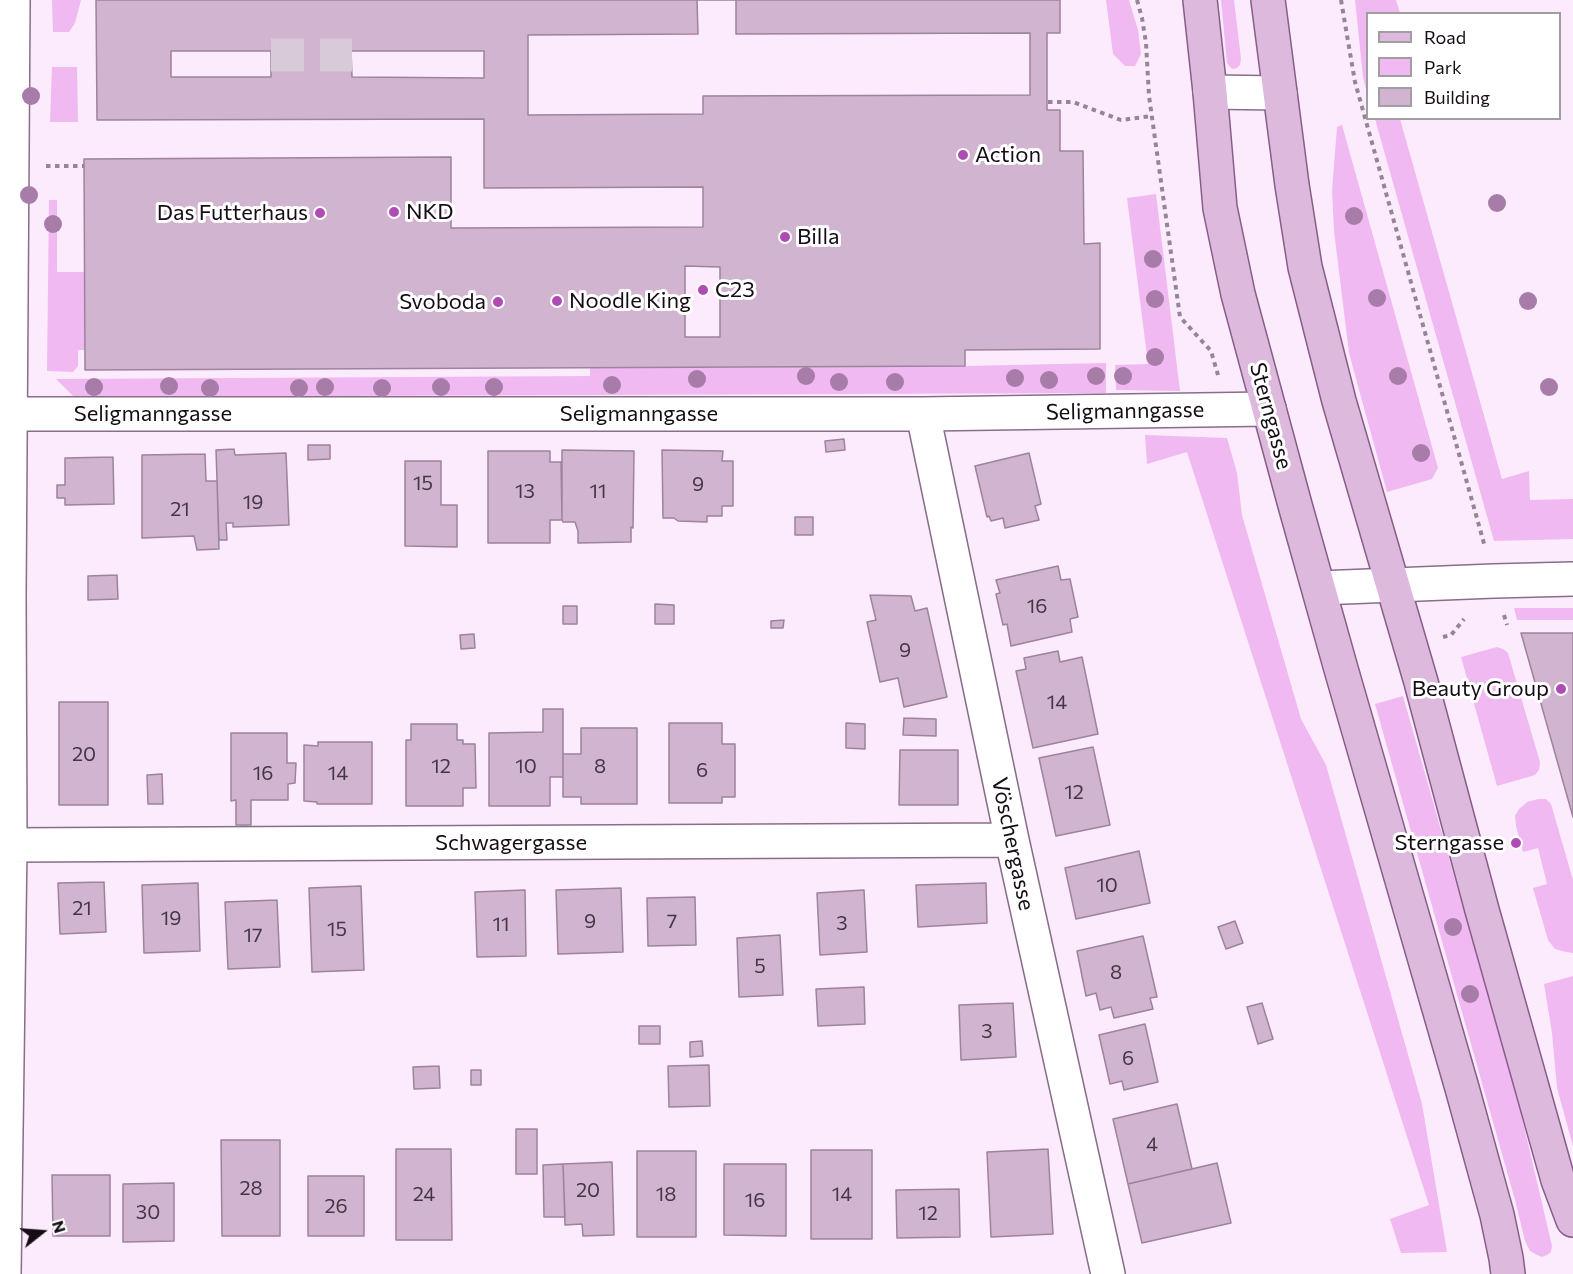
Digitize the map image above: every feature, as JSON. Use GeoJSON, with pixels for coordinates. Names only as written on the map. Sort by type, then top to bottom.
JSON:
{"type":"FeatureCollection","features":[{"type":"Feature","properties":{"kind":"main road","name":"Sterngasse"},"geometry":{"type":"LineString","coordinates":[[1200,0],[1220,208],[1238,294],[1497,1215],[1508,1274]]}},
{"type":"Feature","properties":{"kind":"main road"},"geometry":{"type":"LineString","coordinates":[[1268,0],[1305,267],[1339,401],[1421,682],[1482,910],[1558,1180],[1573,1220]]}},
{"type":"Feature","properties":{"kind":"street"},"geometry":{"type":"LineString","coordinates":[[4,1274],[10,845],[13,0]]}},
{"type":"Feature","properties":{"kind":"street"},"geometry":{"type":"LineString","coordinates":[[1210,92],[1280,93]]}},
{"type":"Feature","properties":{"kind":"street","name":"Seligmanngasse"},"geometry":{"type":"LineString","coordinates":[[10,414],[923,414],[1269,409]]}},
{"type":"Feature","properties":{"kind":"street","name":"Vöschergasse"},"geometry":{"type":"LineString","coordinates":[[923,414],[1012,840],[1108,1274]]}},
{"type":"Feature","properties":{"kind":"street"},"geometry":{"type":"LineString","coordinates":[[1319,588],[1573,579]]}},
{"type":"Feature","properties":{"kind":"street","name":"Schwagergasse"},"geometry":{"type":"LineString","coordinates":[[10,845],[1012,840]]}},
{"type":"Feature","properties":{"kind":"path"},"geometry":{"type":"LineString","coordinates":[[1137,0],[1146,43],[1152,116],[1180,317],[1211,351],[1227,410]]}},
{"type":"Feature","properties":{"kind":"path"},"geometry":{"type":"LineString","coordinates":[[1341,0],[1355,82],[1484,544]]}},
{"type":"Feature","properties":{"kind":"path"},"geometry":{"type":"LineString","coordinates":[[1048,102],[1073,102],[1121,120],[1152,116]]}},
{"type":"Feature","properties":{"kind":"green space"},"geometry":{"type":"Polygon","coordinates":[[[52,0],[81,0],[75,23],[69,32],[53,32],[52,0]]]}},
{"type":"Feature","properties":{"kind":"green space"},"geometry":{"type":"Polygon","coordinates":[[[1106,0],[1129,0],[1138,30],[1141,54],[1135,66],[1125,66],[1113,54],[1106,0]]]}},
{"type":"Feature","properties":{"kind":"green space"},"geometry":{"type":"Polygon","coordinates":[[[1221,0],[1234,0],[1241,59],[1240,65],[1233,69],[1227,63],[1221,0]]]}},
{"type":"Feature","properties":{"kind":"green space"},"geometry":{"type":"Polygon","coordinates":[[[1355,0],[1396,0],[1400,12],[1366,12],[1366,89],[1355,0]]]}},
{"type":"Feature","properties":{"kind":"green space"},"geometry":{"type":"Polygon","coordinates":[[[52,67],[77,67],[78,122],[50,122],[52,67]]]}},
{"type":"Feature","properties":{"kind":"green space"},"geometry":{"type":"Polygon","coordinates":[[[1375,120],[1400,120],[1502,479],[1529,471],[1530,500],[1573,499],[1573,539],[1494,541],[1375,120]]]}},
{"type":"Feature","properties":{"kind":"green space"},"geometry":{"type":"Polygon","coordinates":[[[1342,125],[1438,468],[1432,479],[1387,492],[1349,353],[1334,231],[1332,191],[1337,127],[1342,125]]]}},
{"type":"Feature","properties":{"kind":"green space"},"geometry":{"type":"Polygon","coordinates":[[[1156,194],[1180,391],[1116,390],[1115,365],[1148,364],[1127,198],[1156,194]]]}},
{"type":"Feature","properties":{"kind":"green space"},"geometry":{"type":"Polygon","coordinates":[[[49,200],[57,200],[57,272],[85,272],[85,350],[78,350],[78,366],[73,372],[47,371],[49,200]]]}},
{"type":"Feature","properties":{"kind":"green space"},"geometry":{"type":"Polygon","coordinates":[[[1106,363],[1106,393],[74,397],[56,379],[590,376],[590,368],[1106,363]]]}},
{"type":"Feature","properties":{"kind":"green space"},"geometry":{"type":"Polygon","coordinates":[[[1145,435],[1227,438],[1237,473],[1242,515],[1301,719],[1326,765],[1422,1104],[1447,1252],[1401,1253],[1390,1219],[1429,1205],[1187,452],[1147,464],[1145,435]]]}},
{"type":"Feature","properties":{"kind":"green space"},"geometry":{"type":"Polygon","coordinates":[[[1514,608],[1573,608],[1573,620],[1517,620],[1514,608]]]}},
{"type":"Feature","properties":{"kind":"green space"},"geometry":{"type":"Polygon","coordinates":[[[1497,647],[1508,653],[1540,762],[1539,770],[1535,775],[1497,786],[1461,657],[1497,647]]]}},
{"type":"Feature","properties":{"kind":"green space"},"geometry":{"type":"Polygon","coordinates":[[[1403,696],[1519,1105],[1552,1246],[1551,1252],[1542,1257],[1530,1251],[1525,1241],[1375,704],[1403,696]]]}},
{"type":"Feature","properties":{"kind":"green space"},"geometry":{"type":"Polygon","coordinates":[[[1546,799],[1551,804],[1573,880],[1573,953],[1555,949],[1548,940],[1533,888],[1547,884],[1538,848],[1523,852],[1516,826],[1515,816],[1519,809],[1527,802],[1546,799]]]}},
{"type":"Feature","properties":{"kind":"green space"},"geometry":{"type":"Polygon","coordinates":[[[1573,976],[1573,1146],[1557,1088],[1552,1033],[1544,984],[1573,976]]]}},
{"type":"Feature","properties":{"kind":"building"},"geometry":{"type":"Polygon","coordinates":[[[96,0],[697,0],[698,34],[528,35],[528,115],[703,114],[703,96],[1030,95],[1030,33],[736,34],[736,0],[1060,0],[1060,33],[1047,33],[1047,110],[1060,110],[1060,151],[1083,151],[1084,244],[1100,243],[1100,349],[965,350],[965,366],[85,370],[84,159],[451,157],[451,228],[703,227],[703,187],[484,188],[484,119],[97,120],[96,0]],[[171,51],[171,77],[271,77],[271,51],[171,51]],[[351,51],[352,77],[484,78],[484,51],[351,51]],[[685,266],[685,337],[720,337],[720,267],[685,266]]]}},
{"type":"Feature","properties":{"kind":"building"},"geometry":{"type":"Polygon","coordinates":[[[844,439],[845,450],[826,452],[825,441],[844,439]]]}},
{"type":"Feature","properties":{"kind":"building"},"geometry":{"type":"Polygon","coordinates":[[[308,445],[330,445],[330,459],[308,460],[308,445]]]}},
{"type":"Feature","properties":{"kind":"building"},"geometry":{"type":"Polygon","coordinates":[[[234,449],[235,455],[286,453],[289,525],[233,527],[233,523],[226,523],[227,540],[219,540],[216,450],[234,449]]]}},
{"type":"Feature","properties":{"kind":"building"},"geometry":{"type":"Polygon","coordinates":[[[562,450],[634,451],[631,542],[578,543],[575,522],[563,522],[562,520],[562,450]]]}},
{"type":"Feature","properties":{"kind":"building"},"geometry":{"type":"Polygon","coordinates":[[[662,450],[723,451],[722,461],[733,461],[733,506],[722,506],[722,516],[707,516],[707,522],[663,518],[662,450]]]}},
{"type":"Feature","properties":{"kind":"building"},"geometry":{"type":"Polygon","coordinates":[[[488,451],[550,451],[550,462],[561,462],[562,520],[550,520],[550,543],[488,543],[488,451]]]}},
{"type":"Feature","properties":{"kind":"building"},"geometry":{"type":"Polygon","coordinates":[[[1029,453],[1041,504],[1035,506],[1039,520],[1005,528],[1003,518],[991,521],[989,516],[987,517],[975,466],[1029,453]]]}},
{"type":"Feature","properties":{"kind":"building"},"geometry":{"type":"Polygon","coordinates":[[[205,454],[206,481],[217,481],[219,549],[197,550],[194,536],[142,538],[142,455],[205,454]]]}},
{"type":"Feature","properties":{"kind":"building"},"geometry":{"type":"Polygon","coordinates":[[[113,457],[114,504],[65,505],[65,498],[57,498],[57,485],[65,485],[65,458],[113,457]]]}},
{"type":"Feature","properties":{"kind":"building"},"geometry":{"type":"Polygon","coordinates":[[[405,461],[441,461],[441,505],[457,505],[457,547],[405,546],[405,461]]]}},
{"type":"Feature","properties":{"kind":"building"},"geometry":{"type":"Polygon","coordinates":[[[795,517],[813,517],[813,535],[795,535],[795,517]]]}},
{"type":"Feature","properties":{"kind":"building"},"geometry":{"type":"Polygon","coordinates":[[[1058,566],[1061,580],[1070,579],[1078,617],[1070,619],[1072,632],[1011,646],[1007,624],[1003,625],[996,594],[1000,593],[996,580],[1058,566]]]}},
{"type":"Feature","properties":{"kind":"building"},"geometry":{"type":"Polygon","coordinates":[[[117,575],[118,599],[88,600],[88,576],[117,575]]]}},
{"type":"Feature","properties":{"kind":"building"},"geometry":{"type":"Polygon","coordinates":[[[870,595],[911,596],[915,611],[927,608],[947,697],[904,707],[898,678],[880,682],[867,622],[876,620],[870,595]]]}},
{"type":"Feature","properties":{"kind":"building"},"geometry":{"type":"Polygon","coordinates":[[[655,604],[674,605],[674,624],[655,624],[655,604]]]}},
{"type":"Feature","properties":{"kind":"building"},"geometry":{"type":"Polygon","coordinates":[[[563,606],[577,606],[577,624],[563,624],[563,606]]]}},
{"type":"Feature","properties":{"kind":"building"},"geometry":{"type":"Polygon","coordinates":[[[784,620],[783,628],[771,628],[771,621],[784,620]]]}},
{"type":"Feature","properties":{"kind":"building"},"geometry":{"type":"Polygon","coordinates":[[[1521,633],[1573,633],[1573,817],[1521,633]]]}},
{"type":"Feature","properties":{"kind":"building"},"geometry":{"type":"Polygon","coordinates":[[[474,634],[475,648],[461,649],[460,635],[474,634]]]}},
{"type":"Feature","properties":{"kind":"building"},"geometry":{"type":"Polygon","coordinates":[[[1058,651],[1060,662],[1082,657],[1098,734],[1033,748],[1016,671],[1026,669],[1024,658],[1058,651]]]}},
{"type":"Feature","properties":{"kind":"building"},"geometry":{"type":"Polygon","coordinates":[[[59,702],[108,702],[108,805],[59,805],[59,702]]]}},
{"type":"Feature","properties":{"kind":"building"},"geometry":{"type":"Polygon","coordinates":[[[543,709],[563,709],[563,777],[550,777],[550,806],[489,806],[489,733],[543,732],[543,709]]]}},
{"type":"Feature","properties":{"kind":"building"},"geometry":{"type":"Polygon","coordinates":[[[904,718],[936,719],[936,736],[903,735],[904,718]]]}},
{"type":"Feature","properties":{"kind":"building"},"geometry":{"type":"Polygon","coordinates":[[[669,723],[722,723],[722,744],[735,744],[735,797],[722,797],[722,803],[669,803],[669,723]]]}},
{"type":"Feature","properties":{"kind":"building"},"geometry":{"type":"Polygon","coordinates":[[[846,723],[865,724],[865,749],[846,748],[846,723]]]}},
{"type":"Feature","properties":{"kind":"building"},"geometry":{"type":"Polygon","coordinates":[[[411,724],[457,724],[457,740],[463,740],[463,744],[475,744],[476,788],[463,788],[463,806],[406,806],[406,740],[411,740],[411,724]]]}},
{"type":"Feature","properties":{"kind":"building"},"geometry":{"type":"Polygon","coordinates":[[[581,728],[637,728],[637,804],[581,804],[581,797],[563,797],[563,754],[581,754],[581,728]]]}},
{"type":"Feature","properties":{"kind":"building"},"geometry":{"type":"Polygon","coordinates":[[[231,733],[287,733],[287,763],[296,763],[295,783],[288,784],[288,800],[251,800],[251,825],[236,825],[236,800],[231,801],[231,733]]]}},
{"type":"Feature","properties":{"kind":"building"},"geometry":{"type":"Polygon","coordinates":[[[318,742],[372,742],[372,804],[317,804],[317,802],[304,801],[304,745],[318,746],[318,742]]]}},
{"type":"Feature","properties":{"kind":"building"},"geometry":{"type":"Polygon","coordinates":[[[1093,747],[1110,825],[1056,836],[1039,758],[1093,747]]]}},
{"type":"Feature","properties":{"kind":"building"},"geometry":{"type":"Polygon","coordinates":[[[900,750],[958,750],[958,805],[899,805],[900,750]]]}},
{"type":"Feature","properties":{"kind":"building"},"geometry":{"type":"Polygon","coordinates":[[[162,774],[163,804],[148,804],[147,775],[162,774]]]}},
{"type":"Feature","properties":{"kind":"building"},"geometry":{"type":"Polygon","coordinates":[[[1139,851],[1150,903],[1076,919],[1065,868],[1139,851]]]}},
{"type":"Feature","properties":{"kind":"building"},"geometry":{"type":"Polygon","coordinates":[[[104,882],[106,932],[60,934],[58,883],[104,882]]]}},
{"type":"Feature","properties":{"kind":"building"},"geometry":{"type":"Polygon","coordinates":[[[198,883],[200,951],[144,953],[142,885],[198,883]]]}},
{"type":"Feature","properties":{"kind":"building"},"geometry":{"type":"Polygon","coordinates":[[[986,883],[987,923],[918,927],[916,885],[986,883]]]}},
{"type":"Feature","properties":{"kind":"building"},"geometry":{"type":"Polygon","coordinates":[[[361,886],[364,970],[312,972],[309,888],[361,886]]]}},
{"type":"Feature","properties":{"kind":"building"},"geometry":{"type":"Polygon","coordinates":[[[621,888],[623,952],[558,954],[556,890],[621,888]]]}},
{"type":"Feature","properties":{"kind":"building"},"geometry":{"type":"Polygon","coordinates":[[[525,890],[526,956],[477,957],[475,892],[525,890]]]}},
{"type":"Feature","properties":{"kind":"building"},"geometry":{"type":"Polygon","coordinates":[[[864,890],[867,952],[820,955],[817,893],[864,890]]]}},
{"type":"Feature","properties":{"kind":"building"},"geometry":{"type":"Polygon","coordinates":[[[695,897],[696,945],[648,946],[647,898],[695,897]]]}},
{"type":"Feature","properties":{"kind":"building"},"geometry":{"type":"Polygon","coordinates":[[[277,900],[280,967],[228,969],[225,902],[277,900]]]}},
{"type":"Feature","properties":{"kind":"building"},"geometry":{"type":"Polygon","coordinates":[[[1235,921],[1243,943],[1226,949],[1218,927],[1235,921]]]}},
{"type":"Feature","properties":{"kind":"building"},"geometry":{"type":"Polygon","coordinates":[[[780,935],[783,995],[739,997],[737,938],[780,935]]]}},
{"type":"Feature","properties":{"kind":"building"},"geometry":{"type":"Polygon","coordinates":[[[1143,936],[1157,997],[1150,998],[1153,1009],[1114,1018],[1111,1007],[1100,1010],[1096,993],[1086,996],[1077,951],[1143,936]]]}},
{"type":"Feature","properties":{"kind":"building"},"geometry":{"type":"Polygon","coordinates":[[[864,987],[865,1024],[818,1026],[816,989],[864,987]]]}},
{"type":"Feature","properties":{"kind":"building"},"geometry":{"type":"Polygon","coordinates":[[[1013,1003],[1016,1057],[961,1060],[959,1005],[1013,1003]]]}},
{"type":"Feature","properties":{"kind":"building"},"geometry":{"type":"Polygon","coordinates":[[[1262,1003],[1273,1039],[1258,1044],[1247,1007],[1262,1003]]]}},
{"type":"Feature","properties":{"kind":"building"},"geometry":{"type":"Polygon","coordinates":[[[1145,1024],[1158,1082],[1124,1090],[1122,1081],[1110,1084],[1099,1035],[1145,1024]]]}},
{"type":"Feature","properties":{"kind":"building"},"geometry":{"type":"Polygon","coordinates":[[[639,1026],[660,1026],[660,1044],[639,1044],[639,1026]]]}},
{"type":"Feature","properties":{"kind":"building"},"geometry":{"type":"Polygon","coordinates":[[[702,1041],[703,1056],[690,1057],[690,1042],[702,1041]]]}},
{"type":"Feature","properties":{"kind":"building"},"geometry":{"type":"Polygon","coordinates":[[[709,1065],[710,1106],[669,1107],[668,1066],[709,1065]]]}},
{"type":"Feature","properties":{"kind":"building"},"geometry":{"type":"Polygon","coordinates":[[[439,1066],[440,1088],[414,1089],[413,1067],[439,1066]]]}},
{"type":"Feature","properties":{"kind":"building"},"geometry":{"type":"Polygon","coordinates":[[[471,1070],[481,1070],[481,1085],[471,1085],[471,1070]]]}},
{"type":"Feature","properties":{"kind":"building"},"geometry":{"type":"Polygon","coordinates":[[[1177,1104],[1192,1169],[1128,1184],[1113,1119],[1177,1104]]]}},
{"type":"Feature","properties":{"kind":"building"},"geometry":{"type":"Polygon","coordinates":[[[516,1129],[537,1129],[537,1174],[516,1174],[516,1129]]]}},
{"type":"Feature","properties":{"kind":"building"},"geometry":{"type":"Polygon","coordinates":[[[221,1140],[280,1140],[280,1236],[222,1236],[221,1140]]]}},
{"type":"Feature","properties":{"kind":"building"},"geometry":{"type":"Polygon","coordinates":[[[396,1149],[451,1149],[452,1240],[396,1240],[396,1149]]]}},
{"type":"Feature","properties":{"kind":"building"},"geometry":{"type":"Polygon","coordinates":[[[1048,1149],[1053,1234],[991,1237],[987,1152],[1048,1149]]]}},
{"type":"Feature","properties":{"kind":"building"},"geometry":{"type":"Polygon","coordinates":[[[811,1150],[872,1150],[872,1239],[811,1239],[811,1150]]]}},
{"type":"Feature","properties":{"kind":"building"},"geometry":{"type":"Polygon","coordinates":[[[637,1151],[696,1151],[696,1237],[637,1237],[637,1151]]]}},
{"type":"Feature","properties":{"kind":"building"},"geometry":{"type":"Polygon","coordinates":[[[612,1162],[614,1235],[583,1236],[582,1224],[565,1225],[563,1164],[612,1162]]]}},
{"type":"Feature","properties":{"kind":"building"},"geometry":{"type":"Polygon","coordinates":[[[1217,1163],[1231,1223],[1142,1243],[1128,1184],[1217,1163]]]}},
{"type":"Feature","properties":{"kind":"building"},"geometry":{"type":"Polygon","coordinates":[[[563,1164],[565,1217],[544,1217],[543,1165],[563,1164]]]}},
{"type":"Feature","properties":{"kind":"building"},"geometry":{"type":"Polygon","coordinates":[[[724,1164],[786,1164],[786,1236],[724,1235],[724,1164]]]}},
{"type":"Feature","properties":{"kind":"building"},"geometry":{"type":"Polygon","coordinates":[[[52,1175],[110,1175],[110,1236],[53,1236],[52,1175]]]}},
{"type":"Feature","properties":{"kind":"building"},"geometry":{"type":"Polygon","coordinates":[[[308,1176],[364,1176],[364,1236],[308,1236],[308,1176]]]}},
{"type":"Feature","properties":{"kind":"building"},"geometry":{"type":"Polygon","coordinates":[[[174,1183],[174,1241],[123,1242],[123,1184],[174,1183]]]}},
{"type":"Feature","properties":{"kind":"building"},"geometry":{"type":"Polygon","coordinates":[[[959,1189],[960,1237],[897,1238],[896,1190],[959,1189]]]}},
{"type":"Feature","properties":{"kind":"tunnel"},"geometry":{"type":"LineString","coordinates":[[271,55],[352,55]]}},
{"type":"Feature","properties":{"kind":"place","name":"Action"},"geometry":{"type":"Point","coordinates":[963,155]}},
{"type":"Feature","properties":{"kind":"place","name":"NKD"},"geometry":{"type":"Point","coordinates":[394,212]}},
{"type":"Feature","properties":{"kind":"place","name":"Das Futterhaus"},"geometry":{"type":"Point","coordinates":[320,213]}},
{"type":"Feature","properties":{"kind":"place","name":"Billa"},"geometry":{"type":"Point","coordinates":[785,237]}},
{"type":"Feature","properties":{"kind":"place","name":"C23"},"geometry":{"type":"Point","coordinates":[703,290]}},
{"type":"Feature","properties":{"kind":"place","name":"Noodle King"},"geometry":{"type":"Point","coordinates":[557,301]}},
{"type":"Feature","properties":{"kind":"place","name":"Svoboda"},"geometry":{"type":"Point","coordinates":[498,302]}},
{"type":"Feature","properties":{"kind":"place","name":"Beauty Group"},"geometry":{"type":"Point","coordinates":[1561,689]}},
{"type":"Feature","properties":{"kind":"place","name":"Sterngasse"},"geometry":{"type":"Point","coordinates":[1516,843]}}]}
